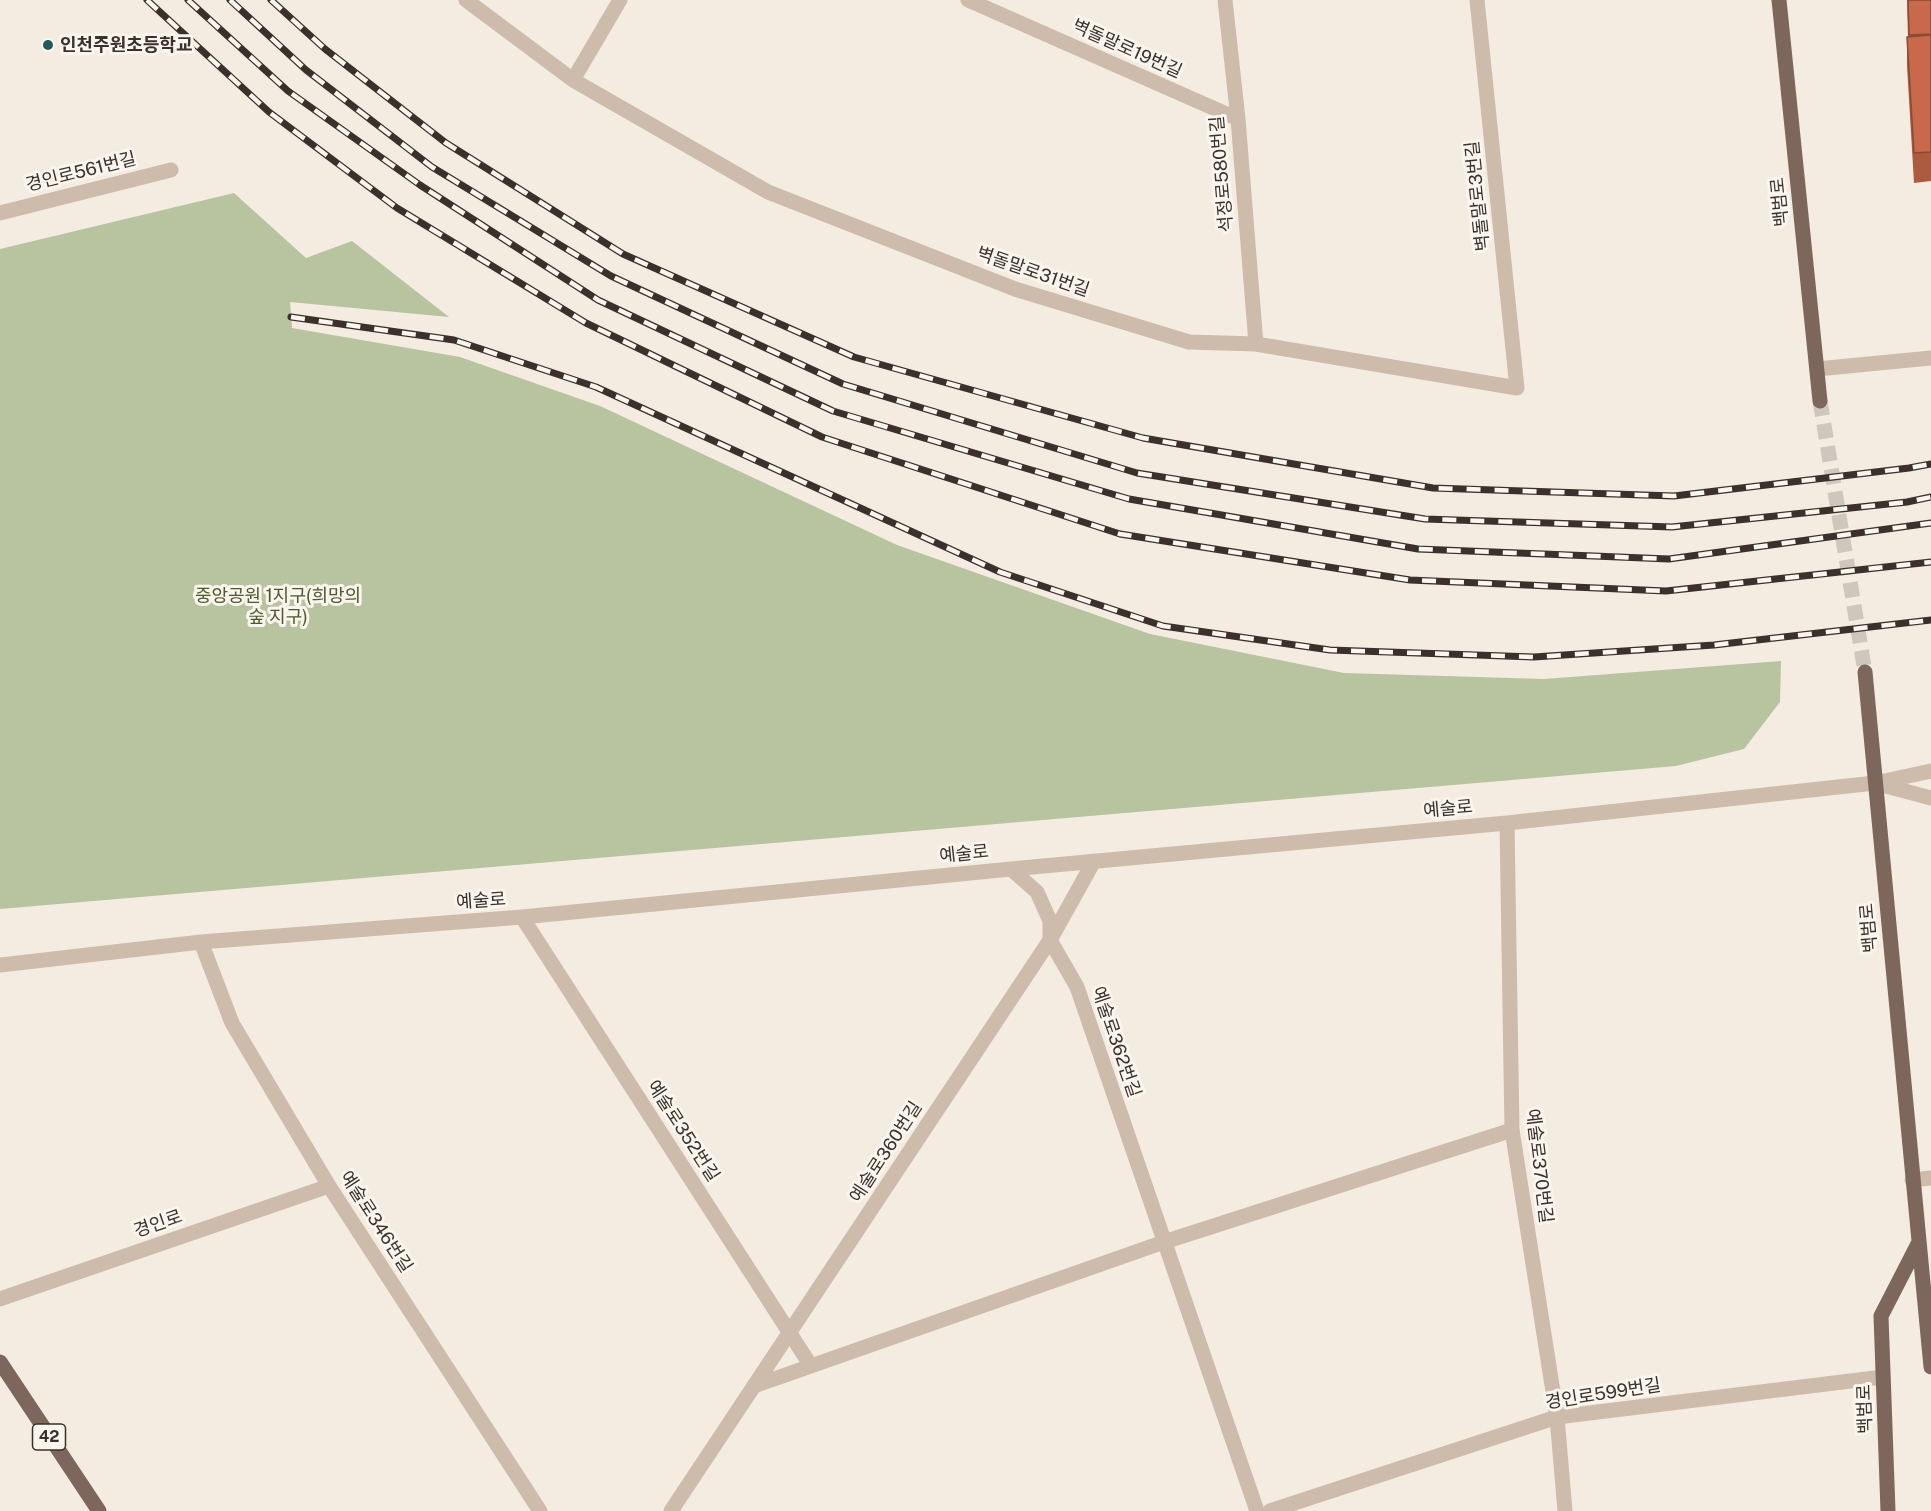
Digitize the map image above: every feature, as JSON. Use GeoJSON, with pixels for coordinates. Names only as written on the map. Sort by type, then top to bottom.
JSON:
{"type":"FeatureCollection","features":[{"type":"Feature","properties":{"kind":"main road","name":"백범로"},"geometry":{"type":"LineString","coordinates":[[1779,0],[1820,401]]}},
{"type":"Feature","properties":{"kind":"main road","name":"백범로"},"geometry":{"type":"LineString","coordinates":[[1865,672],[1931,1367]]}},
{"type":"Feature","properties":{"kind":"main road","name":"백범로"},"geometry":{"type":"LineString","coordinates":[[1918,1244],[1931,1266]]}},
{"type":"Feature","properties":{"kind":"main road","name":"백범로"},"geometry":{"type":"LineString","coordinates":[[1887,1511],[1881,1316],[1918,1244]]}},
{"type":"Feature","properties":{"kind":"main road","name":"42"},"geometry":{"type":"LineString","coordinates":[[0,1362],[99,1511]]}},
{"type":"Feature","properties":{"kind":"street","name":"벽돌말로31번길"},"geometry":{"type":"LineString","coordinates":[[466,0],[573,80],[768,192],[1015,289],[1189,342],[1256,344],[1517,388]]}},
{"type":"Feature","properties":{"kind":"street"},"geometry":{"type":"LineString","coordinates":[[573,80],[620,0]]}},
{"type":"Feature","properties":{"kind":"street","name":"벽돌말로19번길"},"geometry":{"type":"LineString","coordinates":[[968,0],[1238,119]]}},
{"type":"Feature","properties":{"kind":"street","name":"석정로580번길"},"geometry":{"type":"LineString","coordinates":[[1225,0],[1238,119],[1256,344]]}},
{"type":"Feature","properties":{"kind":"street","name":"벽돌말로3번길"},"geometry":{"type":"LineString","coordinates":[[1477,0],[1517,388]]}},
{"type":"Feature","properties":{"kind":"street","name":"경인로561번길"},"geometry":{"type":"LineString","coordinates":[[0,213],[171,170]]}},
{"type":"Feature","properties":{"kind":"street"},"geometry":{"type":"LineString","coordinates":[[1817,369],[1931,358]]}},
{"type":"Feature","properties":{"kind":"street","name":"예술로"},"geometry":{"type":"LineString","coordinates":[[0,965],[201,942],[522,917],[1011,868],[1507,823],[1875,783],[1931,771]]}},
{"type":"Feature","properties":{"kind":"street"},"geometry":{"type":"LineString","coordinates":[[1875,783],[1931,798]]}},
{"type":"Feature","properties":{"kind":"street","name":"예술로370번길"},"geometry":{"type":"LineString","coordinates":[[1507,823],[1512,1130],[1557,1417],[1565,1511]]}},
{"type":"Feature","properties":{"kind":"street","name":"예술로360번길"},"geometry":{"type":"LineString","coordinates":[[671,1511],[1050,940],[1094,861]]}},
{"type":"Feature","properties":{"kind":"street","name":"예술로362번길"},"geometry":{"type":"LineString","coordinates":[[1011,868],[1037,892],[1050,921],[1050,940],[1077,987],[1257,1511]]}},
{"type":"Feature","properties":{"kind":"street","name":"예술로352번길"},"geometry":{"type":"LineString","coordinates":[[522,917],[811,1366]]}},
{"type":"Feature","properties":{"kind":"street","name":"예술로346번길"},"geometry":{"type":"LineString","coordinates":[[201,942],[232,1023],[329,1186],[540,1511]]}},
{"type":"Feature","properties":{"kind":"street"},"geometry":{"type":"LineString","coordinates":[[754,1386],[1164,1242],[1512,1130]]}},
{"type":"Feature","properties":{"kind":"street"},"geometry":{"type":"LineString","coordinates":[[1912,1180],[1931,1178]]}},
{"type":"Feature","properties":{"kind":"street","name":"경인로"},"geometry":{"type":"LineString","coordinates":[[0,1299],[329,1186]]}},
{"type":"Feature","properties":{"kind":"street","name":"경인로599번길"},"geometry":{"type":"LineString","coordinates":[[1270,1511],[1557,1417],[1883,1377]]}},
{"type":"Feature","properties":{"kind":"green space","name":"중앙공원 1지구(희망의 숲 지구)"},"geometry":{"type":"Polygon","coordinates":[[[234,193],[306,258],[352,241],[449,317],[290,302],[292,328],[460,357],[600,406],[897,545],[1150,634],[1344,673],[1544,679],[1781,661],[1780,702],[1744,749],[1676,766],[0,909],[0,249],[234,193]]]}},
{"type":"Feature","properties":{"kind":"building"},"geometry":{"type":"Polygon","coordinates":[[[1908,0],[1931,0],[1931,34],[1909,35],[1908,0]]]}},
{"type":"Feature","properties":{"kind":"building"},"geometry":{"type":"Polygon","coordinates":[[[1931,35],[1931,152],[1914,153],[1907,37],[1931,35]]]}},
{"type":"Feature","properties":{"kind":"tunnel"},"geometry":{"type":"LineString","coordinates":[[1820,401],[1865,672]]}},
{"type":"Feature","properties":{"kind":"railway"},"geometry":{"type":"LineString","coordinates":[[147,0],[269,112],[397,208],[586,323],[822,437],[1120,534],[1410,580],[1666,591],[1931,562]]}},
{"type":"Feature","properties":{"kind":"railway"},"geometry":{"type":"LineString","coordinates":[[188,0],[288,91],[420,185],[598,300],[833,411],[1129,499],[1418,549],[1669,559],[1931,523]]}},
{"type":"Feature","properties":{"kind":"railway"},"geometry":{"type":"LineString","coordinates":[[230,0],[306,70],[432,167],[611,276],[843,384],[1137,473],[1425,519],[1672,527],[1907,502],[1931,497]]}},
{"type":"Feature","properties":{"kind":"railway"},"geometry":{"type":"LineString","coordinates":[[271,0],[325,49],[446,143],[623,254],[854,357],[1143,438],[1433,488],[1674,496],[1931,464]]}},
{"type":"Feature","properties":{"kind":"railway"},"geometry":{"type":"LineString","coordinates":[[291,317],[454,340],[596,387],[1000,572],[1163,626],[1330,650],[1534,657],[1714,645],[1931,620]]}},
{"type":"Feature","properties":{"kind":"place","name":"인천주원초등학교"},"geometry":{"type":"Point","coordinates":[48,45]}}]}
